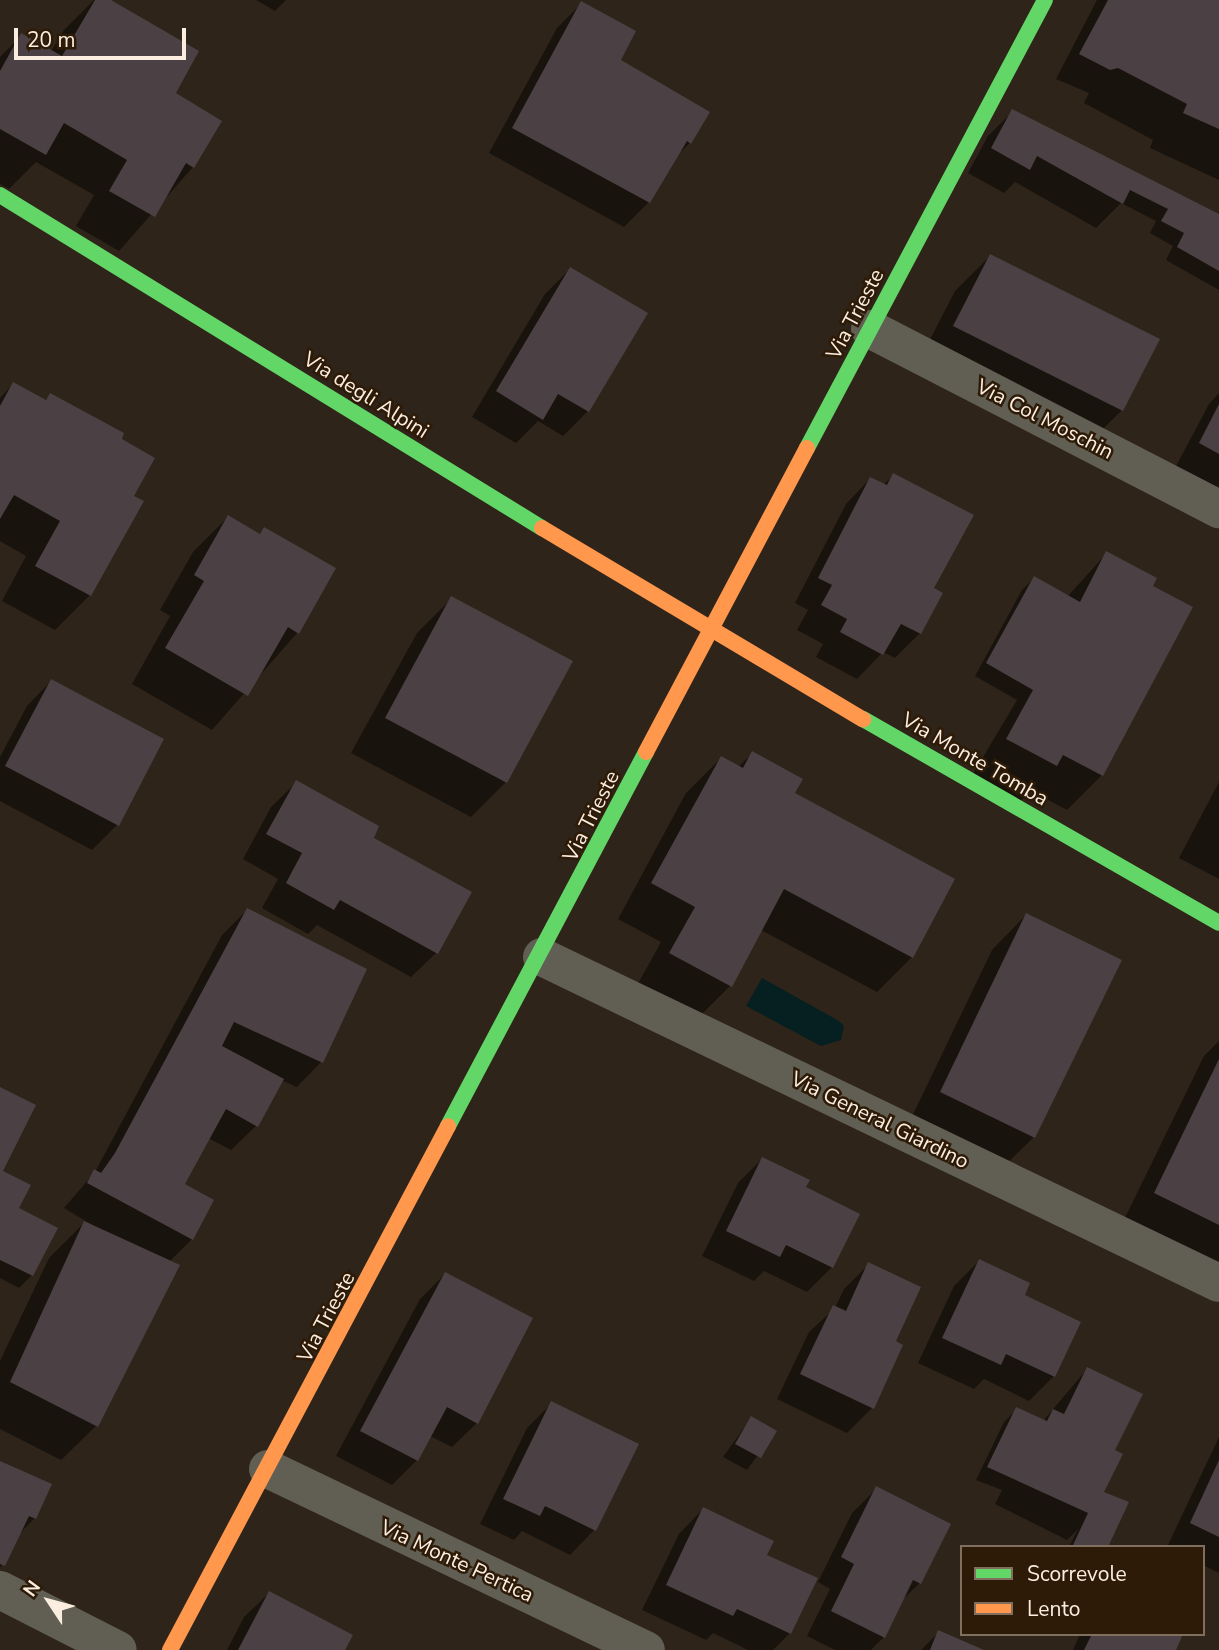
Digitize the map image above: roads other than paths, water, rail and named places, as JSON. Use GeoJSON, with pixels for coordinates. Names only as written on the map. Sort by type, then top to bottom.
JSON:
{"type":"FeatureCollection","features":[{"type":"Feature","properties":{"kind":"street","name":"Via Trieste"},"geometry":{"type":"LineString","coordinates":[[170,1650],[542,957],[710,631],[1045,0]]}},
{"type":"Feature","properties":{"kind":"street","name":"Via degli Alpini"},"geometry":{"type":"LineString","coordinates":[[0,195],[710,631]]}},
{"type":"Feature","properties":{"kind":"street","name":"Via Col Moschin"},"geometry":{"type":"LineString","coordinates":[[870,329],[1219,509]]}},
{"type":"Feature","properties":{"kind":"street","name":"Via Monte Tomba"},"geometry":{"type":"LineString","coordinates":[[710,631],[1219,923]]}},
{"type":"Feature","properties":{"kind":"street","name":"Via General Giardino"},"geometry":{"type":"LineString","coordinates":[[542,957],[1219,1283]]}},
{"type":"Feature","properties":{"kind":"street","name":"Via Monte Pertica"},"geometry":{"type":"LineString","coordinates":[[268,1469],[646,1650]]}},
{"type":"Feature","properties":{"kind":"street"},"geometry":{"type":"LineString","coordinates":[[0,1590],[118,1650]]}},
{"type":"Feature","properties":{"kind":"water"},"geometry":{"type":"Polygon","coordinates":[[[762,978],[839,1021],[844,1026],[841,1040],[821,1046],[746,1006],[762,978]]]}}]}
